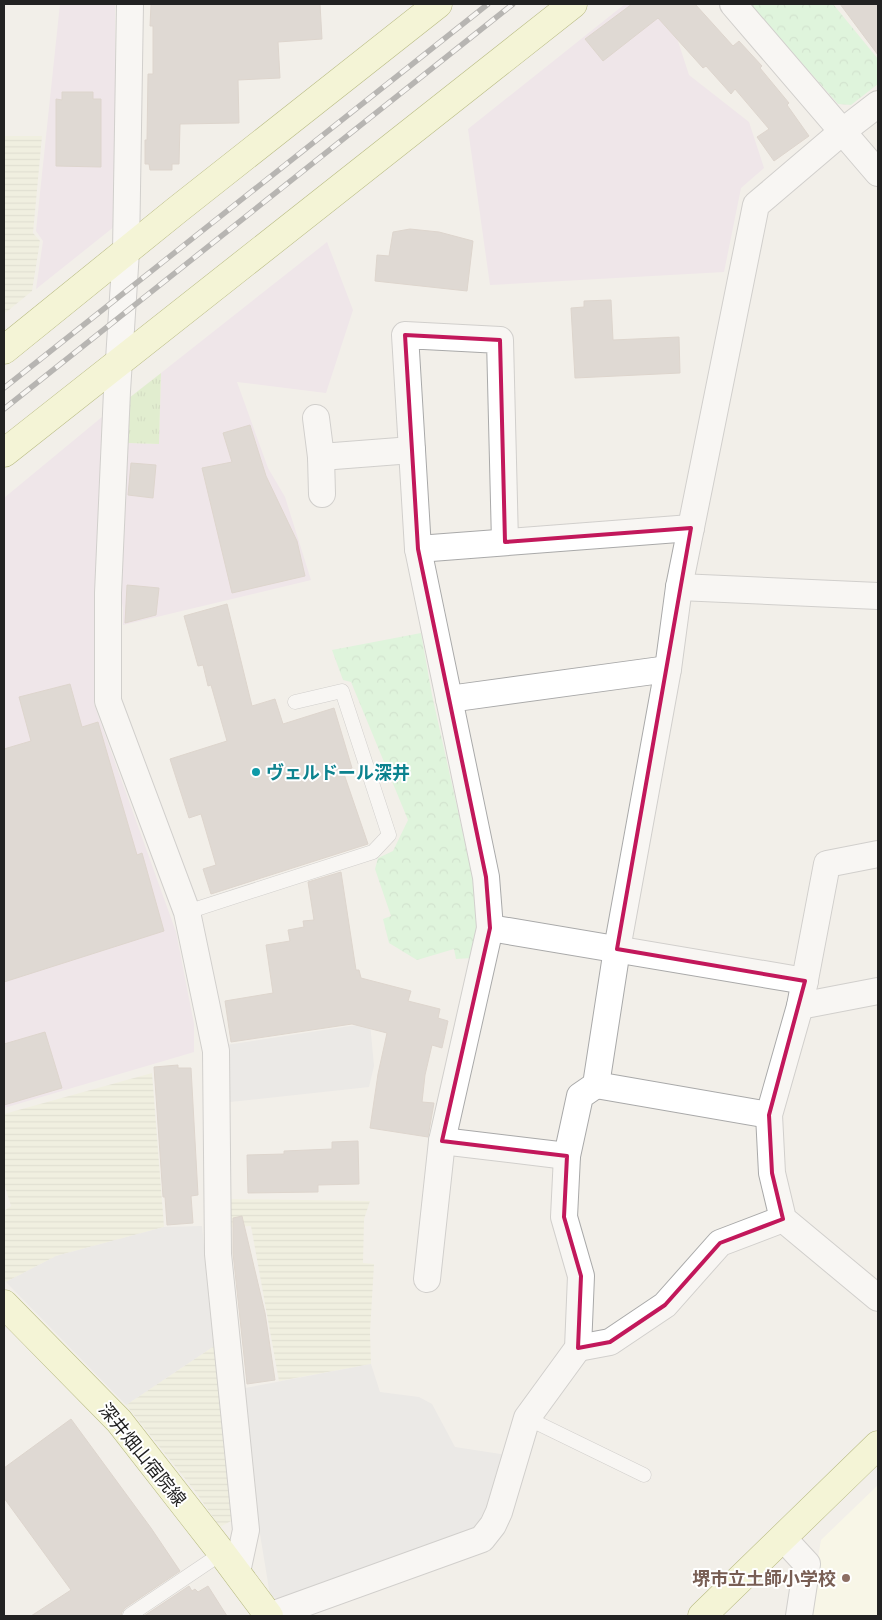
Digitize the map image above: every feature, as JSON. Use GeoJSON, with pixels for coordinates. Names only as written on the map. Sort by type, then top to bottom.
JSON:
{"type":"FeatureCollection","features":[{"type":"Feature","properties":{"kind":"street"},"geometry":{"type":"LineString","coordinates":[[130,4],[126,251],[118,364],[108,593],[108,701],[187,912],[216,1051],[218,1254],[246,1530],[230,1563]]}},
{"type":"Feature","properties":{"kind":"street"},"geometry":{"type":"LineString","coordinates":[[4,350],[438,4]]}},
{"type":"Feature","properties":{"kind":"street"},"geometry":{"type":"LineString","coordinates":[[4,453],[573,4]]}},
{"type":"Feature","properties":{"kind":"street"},"geometry":{"type":"LineString","coordinates":[[733,4],[878,173]]}},
{"type":"Feature","properties":{"kind":"street"},"geometry":{"type":"LineString","coordinates":[[596,1085],[618,949],[668,669],[679,587],[756,205],[843,131],[878,104]]}},
{"type":"Feature","properties":{"kind":"street"},"geometry":{"type":"LineString","coordinates":[[427,1279],[442,1141],[490,928],[486,877],[418,549],[405,335],[500,340],[505,542]]}},
{"type":"Feature","properties":{"kind":"street"},"geometry":{"type":"LineString","coordinates":[[316,418],[321,457],[322,494]]}},
{"type":"Feature","properties":{"kind":"street"},"geometry":{"type":"LineString","coordinates":[[321,457],[412,450]]}},
{"type":"Feature","properties":{"kind":"street"},"geometry":{"type":"LineString","coordinates":[[418,549],[690,528]]}},
{"type":"Feature","properties":{"kind":"street"},"geometry":{"type":"LineString","coordinates":[[679,587],[878,596]]}},
{"type":"Feature","properties":{"kind":"street"},"geometry":{"type":"LineString","coordinates":[[449,699],[668,669]]}},
{"type":"Feature","properties":{"kind":"street"},"geometry":{"type":"LineString","coordinates":[[878,854],[827,864],[803,993],[769,1116],[772,1173],[783,1219],[878,1298]]}},
{"type":"Feature","properties":{"kind":"street"},"geometry":{"type":"LineString","coordinates":[[490,928],[618,949],[803,993],[878,991]]}},
{"type":"Feature","properties":{"kind":"street"},"geometry":{"type":"LineString","coordinates":[[269,1616],[482,1539],[493,1525],[499,1512],[527,1418],[578,1348],[582,1276],[564,1217],[567,1156],[580,1096],[596,1085],[769,1116]]}},
{"type":"Feature","properties":{"kind":"street"},"geometry":{"type":"LineString","coordinates":[[442,1141],[567,1156]]}},
{"type":"Feature","properties":{"kind":"street"},"geometry":{"type":"LineString","coordinates":[[578,1348],[610,1342],[666,1305],[720,1243],[783,1219]]}},
{"type":"Feature","properties":{"kind":"street","name":"深井畑山宿院線"},"geometry":{"type":"LineString","coordinates":[[4,1304],[119,1421],[269,1616]]}},
{"type":"Feature","properties":{"kind":"street"},"geometry":{"type":"LineString","coordinates":[[702,1616],[878,1445]]}},
{"type":"Feature","properties":{"kind":"street"},"geometry":{"type":"LineString","coordinates":[[783,1538],[807,1564],[799,1616]]}},
{"type":"Feature","properties":{"kind":"lane"},"geometry":{"type":"LineString","coordinates":[[187,912],[373,852],[389,835],[342,692],[295,702]]}},
{"type":"Feature","properties":{"kind":"lane"},"geometry":{"type":"LineString","coordinates":[[527,1418],[644,1475]]}},
{"type":"Feature","properties":{"kind":"lane"},"geometry":{"type":"LineString","coordinates":[[130,1615],[230,1563]]}},
{"type":"Feature","properties":{"kind":"highlighted area"},"geometry":{"type":"Polygon","coordinates":[[[405,335],[500,340],[505,542],[691,528],[617,949],[805,981],[769,1115],[772,1173],[783,1219],[720,1243],[665,1305],[610,1342],[578,1348],[581,1276],[564,1217],[567,1156],[442,1141],[490,928],[486,877],[418,549],[405,335]]]}},
{"type":"Feature","properties":{"kind":"shaded area"},"geometry":{"type":"Polygon","coordinates":[[[60,4],[115,4],[115,226],[36,289],[43,241],[36,231],[60,4]]]}},
{"type":"Feature","properties":{"kind":"shaded area"},"geometry":{"type":"Polygon","coordinates":[[[625,4],[655,4],[672,23],[689,75],[749,122],[764,168],[741,188],[724,272],[490,285],[468,129],[625,4]]]}},
{"type":"Feature","properties":{"kind":"shaded area"},"geometry":{"type":"Polygon","coordinates":[[[4,136],[42,136],[33,233],[40,241],[32,291],[4,314],[4,136]]]}},
{"type":"Feature","properties":{"kind":"shaded area"},"geometry":{"type":"Polygon","coordinates":[[[327,242],[353,310],[326,393],[237,382],[268,468],[285,497],[311,580],[123,625],[123,608],[120,592],[128,443],[159,444],[161,373],[327,242]]]}},
{"type":"Feature","properties":{"kind":"shaded area"},"geometry":{"type":"Polygon","coordinates":[[[102,417],[94,704],[176,932],[194,1024],[194,1052],[4,1108],[4,498],[102,417]]]}},
{"type":"Feature","properties":{"kind":"shaded area"},"geometry":{"type":"Polygon","coordinates":[[[370,1023],[374,1066],[369,1087],[230,1102],[226,1045],[370,1023]]]}},
{"type":"Feature","properties":{"kind":"shaded area"},"geometry":{"type":"Polygon","coordinates":[[[152,1073],[164,1227],[56,1256],[6,1282],[4,1280],[4,1211],[11,1206],[4,1183],[4,1114],[152,1073]]]}},
{"type":"Feature","properties":{"kind":"shaded area"},"geometry":{"type":"Polygon","coordinates":[[[228,1199],[370,1201],[364,1219],[363,1263],[374,1264],[370,1332],[371,1364],[279,1381],[251,1226],[227,1227],[228,1199]]]}},
{"type":"Feature","properties":{"kind":"shaded area"},"geometry":{"type":"Polygon","coordinates":[[[202,1226],[214,1346],[126,1405],[6,1282],[56,1256],[164,1227],[202,1226]]]}},
{"type":"Feature","properties":{"kind":"shaded area"},"geometry":{"type":"Polygon","coordinates":[[[214,1346],[233,1520],[220,1527],[195,1491],[126,1405],[214,1346]]]}},
{"type":"Feature","properties":{"kind":"shaded area"},"geometry":{"type":"Polygon","coordinates":[[[371,1364],[380,1392],[419,1397],[432,1404],[455,1447],[507,1455],[480,1528],[285,1604],[270,1595],[257,1516],[245,1388],[371,1364]]]}},
{"type":"Feature","properties":{"kind":"shaded area","name":"堺市立土師小学校"},"geometry":{"type":"Polygon","coordinates":[[[878,1485],[878,1616],[808,1616],[821,1540],[878,1485]]]}},
{"type":"Feature","properties":{"kind":"green space"},"geometry":{"type":"Polygon","coordinates":[[[750,4],[833,4],[878,59],[878,84],[851,105],[838,104],[750,4]]]}},
{"type":"Feature","properties":{"kind":"green space"},"geometry":{"type":"Polygon","coordinates":[[[161,373],[159,444],[128,443],[129,398],[161,373]]]}},
{"type":"Feature","properties":{"kind":"green space"},"geometry":{"type":"Polygon","coordinates":[[[421,633],[432,695],[481,914],[472,958],[456,959],[454,949],[417,960],[389,943],[383,919],[391,916],[375,869],[378,858],[393,851],[408,820],[351,682],[343,680],[332,650],[421,633]]]}},
{"type":"Feature","properties":{"kind":"building"},"geometry":{"type":"Polygon","coordinates":[[[151,4],[320,4],[322,39],[278,42],[280,78],[238,80],[239,123],[180,124],[179,164],[172,164],[172,170],[150,170],[149,164],[145,164],[145,140],[147,140],[148,74],[153,74],[153,26],[150,26],[151,4]]]}},
{"type":"Feature","properties":{"kind":"building"},"geometry":{"type":"Polygon","coordinates":[[[632,4],[695,4],[733,46],[739,41],[762,66],[760,68],[789,103],[787,105],[809,136],[774,161],[757,137],[769,129],[735,89],[731,94],[706,66],[703,68],[658,18],[603,61],[585,39],[632,4]]]}},
{"type":"Feature","properties":{"kind":"building"},"geometry":{"type":"Polygon","coordinates":[[[840,4],[878,4],[878,55],[840,4]]]}},
{"type":"Feature","properties":{"kind":"building"},"geometry":{"type":"Polygon","coordinates":[[[62,92],[93,92],[93,99],[101,99],[101,167],[56,166],[56,99],[62,100],[62,92]]]}},
{"type":"Feature","properties":{"kind":"building"},"geometry":{"type":"Polygon","coordinates":[[[410,229],[439,232],[473,241],[467,291],[375,281],[377,255],[389,256],[393,232],[410,229]]]}},
{"type":"Feature","properties":{"kind":"building"},"geometry":{"type":"Polygon","coordinates":[[[611,300],[613,340],[679,337],[680,373],[575,378],[571,308],[584,307],[584,301],[611,300]]]}},
{"type":"Feature","properties":{"kind":"building"},"geometry":{"type":"Polygon","coordinates":[[[250,425],[266,476],[297,541],[305,576],[232,593],[202,468],[232,462],[223,433],[250,425]]]}},
{"type":"Feature","properties":{"kind":"building"},"geometry":{"type":"Polygon","coordinates":[[[131,463],[156,465],[153,498],[128,495],[131,463]]]}},
{"type":"Feature","properties":{"kind":"building"},"geometry":{"type":"Polygon","coordinates":[[[127,585],[159,588],[156,615],[125,623],[127,585]]]}},
{"type":"Feature","properties":{"kind":"building"},"geometry":{"type":"Polygon","coordinates":[[[227,604],[252,706],[275,699],[283,724],[334,708],[352,768],[343,771],[368,844],[211,894],[203,869],[216,865],[201,814],[189,818],[170,759],[227,741],[211,685],[208,686],[203,665],[198,666],[184,616],[227,604]]]}},
{"type":"Feature","properties":{"kind":"building"},"geometry":{"type":"Polygon","coordinates":[[[70,684],[82,727],[98,722],[137,855],[142,853],[164,931],[4,982],[4,749],[31,741],[19,697],[70,684]]]}},
{"type":"Feature","properties":{"kind":"building"},"geometry":{"type":"Polygon","coordinates":[[[341,872],[356,970],[359,970],[361,978],[411,991],[408,1001],[440,1009],[438,1018],[448,1021],[442,1048],[432,1045],[425,1075],[422,1102],[434,1103],[428,1137],[370,1128],[378,1074],[387,1033],[352,1024],[231,1042],[225,1001],[273,993],[266,945],[290,941],[288,930],[304,927],[303,921],[314,920],[308,882],[341,872]]]}},
{"type":"Feature","properties":{"kind":"building"},"geometry":{"type":"Polygon","coordinates":[[[45,1032],[62,1088],[4,1105],[4,1044],[45,1032]]]}},
{"type":"Feature","properties":{"kind":"building"},"geometry":{"type":"Polygon","coordinates":[[[178,1065],[178,1068],[191,1068],[198,1195],[191,1196],[193,1223],[167,1225],[165,1197],[163,1197],[154,1067],[178,1065]]]}},
{"type":"Feature","properties":{"kind":"building"},"geometry":{"type":"Polygon","coordinates":[[[358,1141],[359,1184],[318,1185],[318,1192],[248,1193],[247,1155],[284,1154],[284,1151],[332,1149],[332,1142],[358,1141]]]}},
{"type":"Feature","properties":{"kind":"building"},"geometry":{"type":"Polygon","coordinates":[[[242,1216],[265,1313],[275,1380],[247,1384],[233,1253],[233,1218],[242,1216]]]}},
{"type":"Feature","properties":{"kind":"building"},"geometry":{"type":"Polygon","coordinates":[[[71,1419],[180,1571],[125,1608],[121,1616],[31,1616],[71,1590],[4,1498],[4,1468],[71,1419]]]}},
{"type":"Feature","properties":{"kind":"building"},"geometry":{"type":"Polygon","coordinates":[[[189,1586],[192,1591],[195,1589],[198,1592],[208,1586],[227,1616],[144,1616],[189,1586]]]}},
{"type":"Feature","properties":{"kind":"railway"},"geometry":{"type":"LineString","coordinates":[[4,388],[488,4]]}},
{"type":"Feature","properties":{"kind":"railway"},"geometry":{"type":"LineString","coordinates":[[4,409],[513,4]]}},
{"type":"Feature","properties":{"kind":"place","name":"ヴェルドール深井"},"geometry":{"type":"Point","coordinates":[256,772]}},
{"type":"Feature","properties":{"kind":"place","name":"堺市立土師小学校"},"geometry":{"type":"Point","coordinates":[846,1578]}}]}
